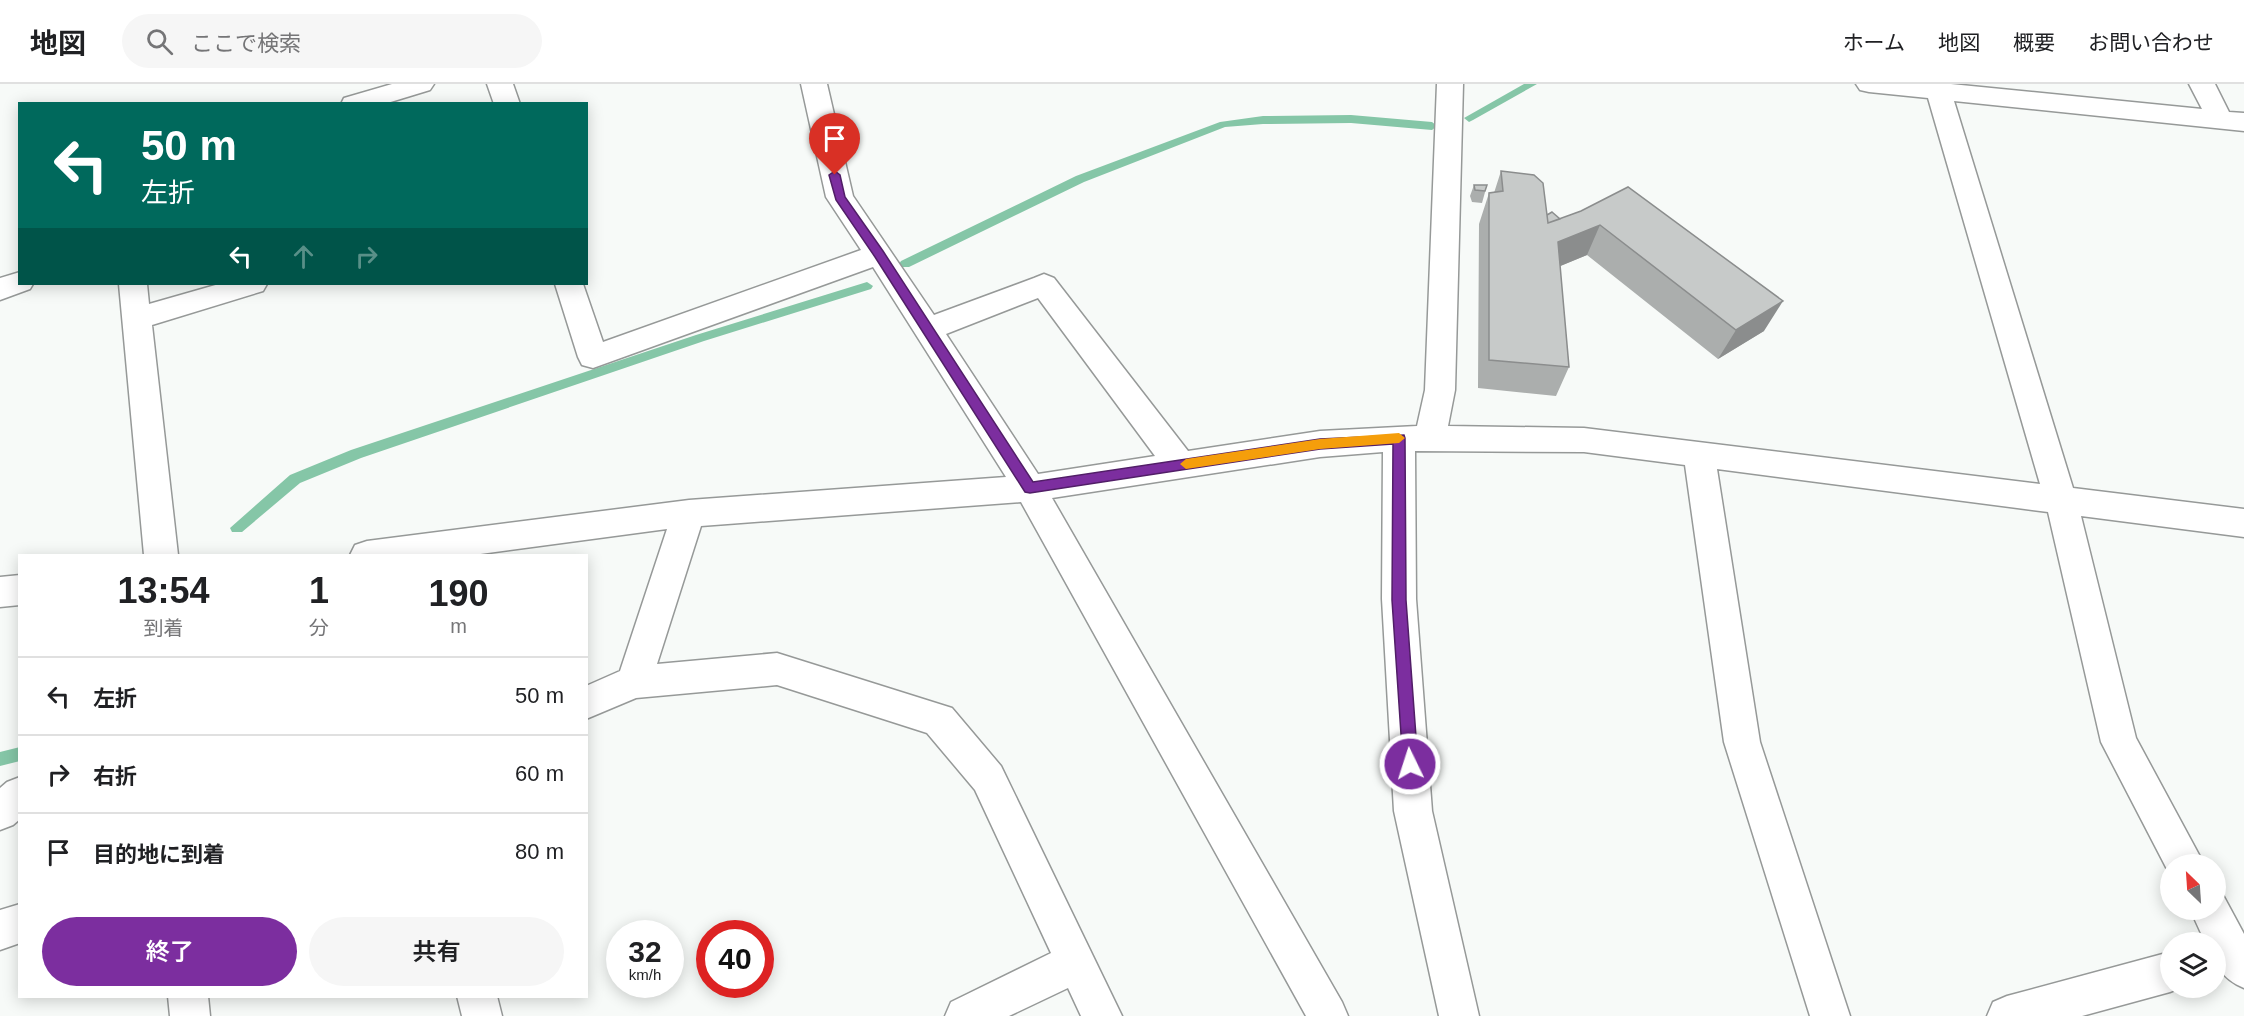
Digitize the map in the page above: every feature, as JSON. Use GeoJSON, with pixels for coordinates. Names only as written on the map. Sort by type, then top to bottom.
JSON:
{"type":"FeatureCollection","features":[{"type":"Feature","properties":{"kind":"street"},"geometry":{"type":"LineString","coordinates":[[500,84],[506,102]]}},
{"type":"Feature","properties":{"kind":"street"},"geometry":{"type":"LineString","coordinates":[[814,84],[840,197],[1030,488],[1328,1016]]}},
{"type":"Feature","properties":{"kind":"street"},"geometry":{"type":"LineString","coordinates":[[1450,84],[1440,390],[1414,439],[1399,600],[1413,811],[1459,1016]]}},
{"type":"Feature","properties":{"kind":"street"},"geometry":{"type":"LineString","coordinates":[[1869,84],[1937,87],[2232,121]]}},
{"type":"Feature","properties":{"kind":"street"},"geometry":{"type":"LineString","coordinates":[[2202,84],[2232,121]]}},
{"type":"Feature","properties":{"kind":"street"},"geometry":{"type":"LineString","coordinates":[[359,102],[405,86]]}},
{"type":"Feature","properties":{"kind":"street"},"geometry":{"type":"LineString","coordinates":[[1937,87],[2061,500],[2119,742],[2180,854]]}},
{"type":"Feature","properties":{"kind":"street"},"geometry":{"type":"LineString","coordinates":[[569,285],[593,357],[879,254]]}},
{"type":"Feature","properties":{"kind":"street"},"geometry":{"type":"LineString","coordinates":[[0,289],[18,283]]}},
{"type":"Feature","properties":{"kind":"street"},"geometry":{"type":"LineString","coordinates":[[133,285],[161,554]]}},
{"type":"Feature","properties":{"kind":"street"},"geometry":{"type":"LineString","coordinates":[[138,318],[250,285]]}},
{"type":"Feature","properties":{"kind":"street"},"geometry":{"type":"LineString","coordinates":[[927,329],[1044,285],[1180,465]]}},
{"type":"Feature","properties":{"kind":"street"},"geometry":{"type":"LineString","coordinates":[[375,554],[689,513],[1030,488],[1320,444],[1414,439],[1584,440],[2244,523]]}},
{"type":"Feature","properties":{"kind":"street"},"geometry":{"type":"LineString","coordinates":[[1699,455],[1742,742],[1830,1016]]}},
{"type":"Feature","properties":{"kind":"street"},"geometry":{"type":"LineString","coordinates":[[634,682],[689,513]]}},
{"type":"Feature","properties":{"kind":"street"},"geometry":{"type":"LineString","coordinates":[[0,592],[18,590]]}},
{"type":"Feature","properties":{"kind":"street"},"geometry":{"type":"LineString","coordinates":[[588,702],[634,682],[777,669],[939,720],[988,778],[1102,1016]]}},
{"type":"Feature","properties":{"kind":"street"},"geometry":{"type":"LineString","coordinates":[[0,812],[18,796]]}},
{"type":"Feature","properties":{"kind":"street"},"geometry":{"type":"LineString","coordinates":[[2214,920],[2234,959]]}},
{"type":"Feature","properties":{"kind":"street"},"geometry":{"type":"LineString","coordinates":[[0,930],[18,924]]}},
{"type":"Feature","properties":{"kind":"street"},"geometry":{"type":"LineString","coordinates":[[965,1016],[1077,962]]}},
{"type":"Feature","properties":{"kind":"street"},"geometry":{"type":"LineString","coordinates":[[2007,1016],[2160,975]]}},
{"type":"Feature","properties":{"kind":"street"},"geometry":{"type":"LineString","coordinates":[[188,998],[190,1016]]}},
{"type":"Feature","properties":{"kind":"street"},"geometry":{"type":"LineString","coordinates":[[478,998],[482,1016]]}},
{"type":"Feature","properties":{"kind":"building"},"geometry":{"type":"Polygon","coordinates":[[[1501,171],[1534,175],[1543,183],[1548,223],[1581,211],[1628,187],[1783,301],[1736,330],[1600,225],[1558,242],[1569,367],[1489,360],[1489,193],[1503,191],[1501,171]]]}},
{"type":"Feature","properties":{"kind":"building"},"geometry":{"type":"Polygon","coordinates":[[[1474,185],[1487,185],[1485,191],[1475,190],[1474,185]]]}},
{"type":"Feature","properties":{"kind":"building"},"geometry":{"type":"Polygon","coordinates":[[[1552,212],[1560,219],[1548,223],[1547,215],[1552,212]]]}},
{"type":"Feature","properties":{"kind":"waterway"},"geometry":{"type":"LineString","coordinates":[[1469,118],[1532,84]]}},
{"type":"Feature","properties":{"kind":"waterway"},"geometry":{"type":"LineString","coordinates":[[905,264],[1080,179],[1224,124],[1263,120],[1351,119],[1432,126]]}},
{"type":"Feature","properties":{"kind":"waterway"},"geometry":{"type":"LineString","coordinates":[[237,528],[295,479],[356,454],[700,338],[867,286]]}},
{"type":"Feature","properties":{"kind":"waterway"},"geometry":{"type":"LineString","coordinates":[[0,759],[18,754]]}},
{"type":"Feature","properties":{"kind":"slow traffic"},"geometry":{"type":"LineString","coordinates":[[1186,464],[1320,444],[1399,438]]}},
{"type":"Feature","properties":{"kind":"route"},"geometry":{"type":"LineString","coordinates":[[835,175],[840,197],[1030,488],[1320,444],[1399,438],[1399,600],[1410,764]]}}]}
